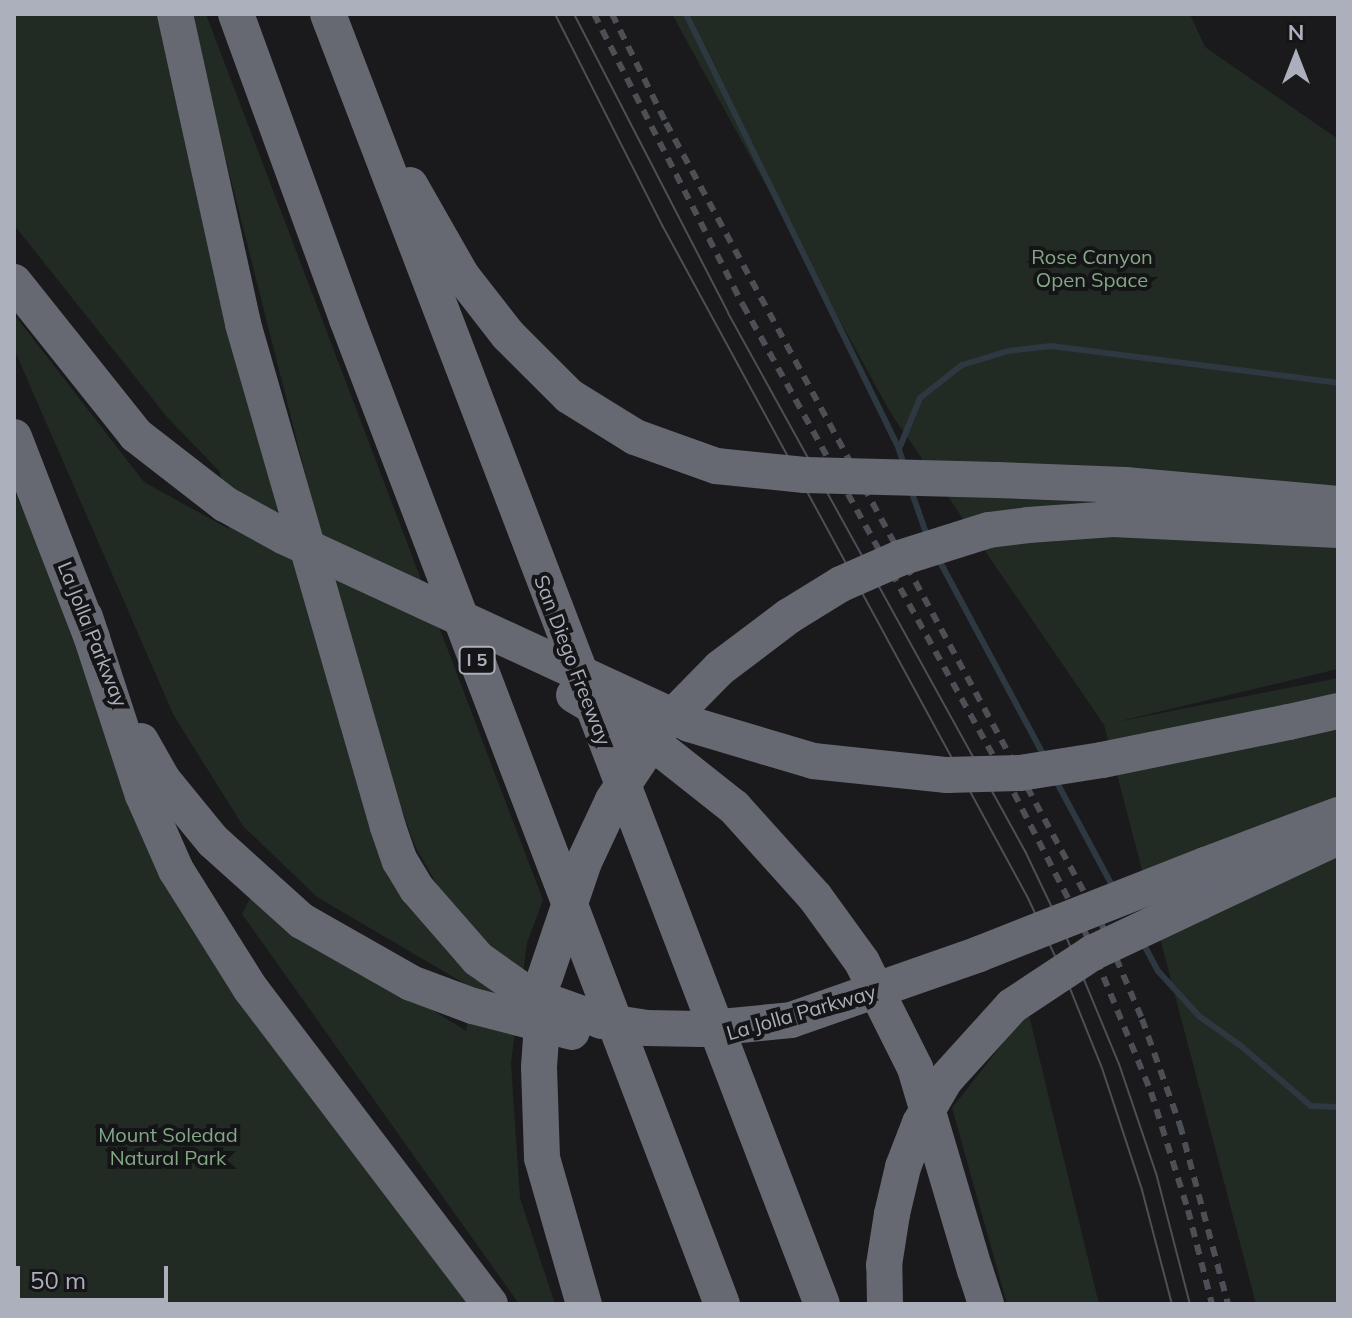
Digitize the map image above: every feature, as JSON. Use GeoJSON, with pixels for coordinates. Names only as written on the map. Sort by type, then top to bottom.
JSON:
{"type":"FeatureCollection","features":[{"type":"Feature","properties":{"kind":"highway"},"geometry":{"type":"LineString","coordinates":[[175,14],[243,324],[388,827],[400,861],[417,889],[478,959],[529,995],[602,1021],[647,1028],[700,1029],[791,1020]]}},
{"type":"Feature","properties":{"kind":"highway","name":"I 5"},"geometry":{"type":"LineString","coordinates":[[236,14],[347,319],[722,1304]]}},
{"type":"Feature","properties":{"kind":"highway","name":"San Diego Freeway"},"geometry":{"type":"LineString","coordinates":[[328,14],[348,74],[822,1304]]}},
{"type":"Feature","properties":{"kind":"highway"},"geometry":{"type":"LineString","coordinates":[[348,74],[462,276],[508,335],[569,396],[608,423],[659,448],[716,466],[805,475],[1141,486],[1338,504]]}},
{"type":"Feature","properties":{"kind":"highway"},"geometry":{"type":"LineString","coordinates":[[14,282],[136,435],[225,504],[285,537],[689,724],[813,761],[947,775],[1020,773],[1102,760],[1338,711]]}},
{"type":"Feature","properties":{"kind":"highway","name":"La Jolla Parkway"},"geometry":{"type":"LineString","coordinates":[[14,437],[111,687],[163,780],[213,841],[302,921],[411,983],[473,1006],[609,1038],[708,1038],[791,1020],[979,954],[1338,815]]}},
{"type":"Feature","properties":{"kind":"highway"},"geometry":{"type":"LineString","coordinates":[[584,1304],[542,1158],[539,1067],[545,977],[579,875],[613,800],[661,728],[720,668],[789,616],[841,584],[945,541],[1028,525],[1113,519],[1338,530]]}},
{"type":"Feature","properties":{"kind":"highway"},"geometry":{"type":"LineString","coordinates":[[383,583],[644,736],[734,807],[815,897],[862,962],[915,1068],[986,1304]]}},
{"type":"Feature","properties":{"kind":"highway"},"geometry":{"type":"LineString","coordinates":[[85,617],[143,795],[176,870],[250,988],[490,1304]]}},
{"type":"Feature","properties":{"kind":"highway"},"geometry":{"type":"LineString","coordinates":[[885,1304],[884,1265],[892,1214],[903,1167],[920,1123],[945,1080],[1012,1006],[1092,953],[1338,837]]}},
{"type":"Feature","properties":{"kind":"green space"},"geometry":{"type":"Polygon","coordinates":[[[14,14],[159,14],[376,825],[455,916],[416,848],[388,775],[344,627],[189,14],[206,14],[543,900],[527,943],[511,1063],[520,1198],[555,1304],[519,1304],[242,914],[251,896],[466,1031],[472,988],[317,897],[243,826],[174,716],[14,349],[14,314],[144,482],[229,529],[220,472],[167,417],[14,225],[14,14]]]}},
{"type":"Feature","properties":{"kind":"green space","name":"Rose Canyon Open Space"},"geometry":{"type":"Polygon","coordinates":[[[672,14],[1190,14],[1205,47],[1338,139],[1338,669],[1116,722],[1338,678],[1338,1304],[1256,1304],[1104,725],[890,412],[672,14]]]}},
{"type":"Feature","properties":{"kind":"green space","name":"Mount Soledad Natural Park"},"geometry":{"type":"Polygon","coordinates":[[[14,490],[202,924],[468,1304],[14,1304],[14,490]]]}},
{"type":"Feature","properties":{"kind":"green space"},"geometry":{"type":"Polygon","coordinates":[[[1028,1011],[1099,1304],[1007,1304],[952,1108],[1028,1011]]]}},
{"type":"Feature","properties":{"kind":"waterway"},"geometry":{"type":"LineString","coordinates":[[686,14],[899,449]]}},
{"type":"Feature","properties":{"kind":"waterway"},"geometry":{"type":"LineString","coordinates":[[905,468],[899,449],[920,398],[962,365],[1008,351],[1051,346],[1338,383]]}},
{"type":"Feature","properties":{"kind":"waterway"},"geometry":{"type":"LineString","coordinates":[[911,490],[927,536]]}},
{"type":"Feature","properties":{"kind":"waterway"},"geometry":{"type":"LineString","coordinates":[[939,560],[1045,758]]}},
{"type":"Feature","properties":{"kind":"waterway"},"geometry":{"type":"LineString","coordinates":[[1055,779],[1114,889]]}},
{"type":"Feature","properties":{"kind":"waterway"},"geometry":{"type":"LineString","coordinates":[[1142,941],[1158,971],[1199,1016],[1241,1046],[1311,1106],[1338,1107]]}},
{"type":"Feature","properties":{"kind":"tram line"},"geometry":{"type":"LineString","coordinates":[[555,14],[662,225],[1027,896],[1069,986],[1102,1068],[1142,1190],[1172,1304]]}},
{"type":"Feature","properties":{"kind":"tram line"},"geometry":{"type":"LineString","coordinates":[[574,14],[728,313],[1025,851],[1068,941],[1119,1064],[1156,1173],[1190,1304]]}},
{"type":"Feature","properties":{"kind":"railway"},"geometry":{"type":"LineString","coordinates":[[594,14],[743,305],[1014,793],[1083,927],[1151,1092],[1188,1210],[1212,1304]]}},
{"type":"Feature","properties":{"kind":"railway"},"geometry":{"type":"LineString","coordinates":[[612,14],[666,123],[1102,925],[1142,1019],[1180,1125],[1228,1304]]}}]}
